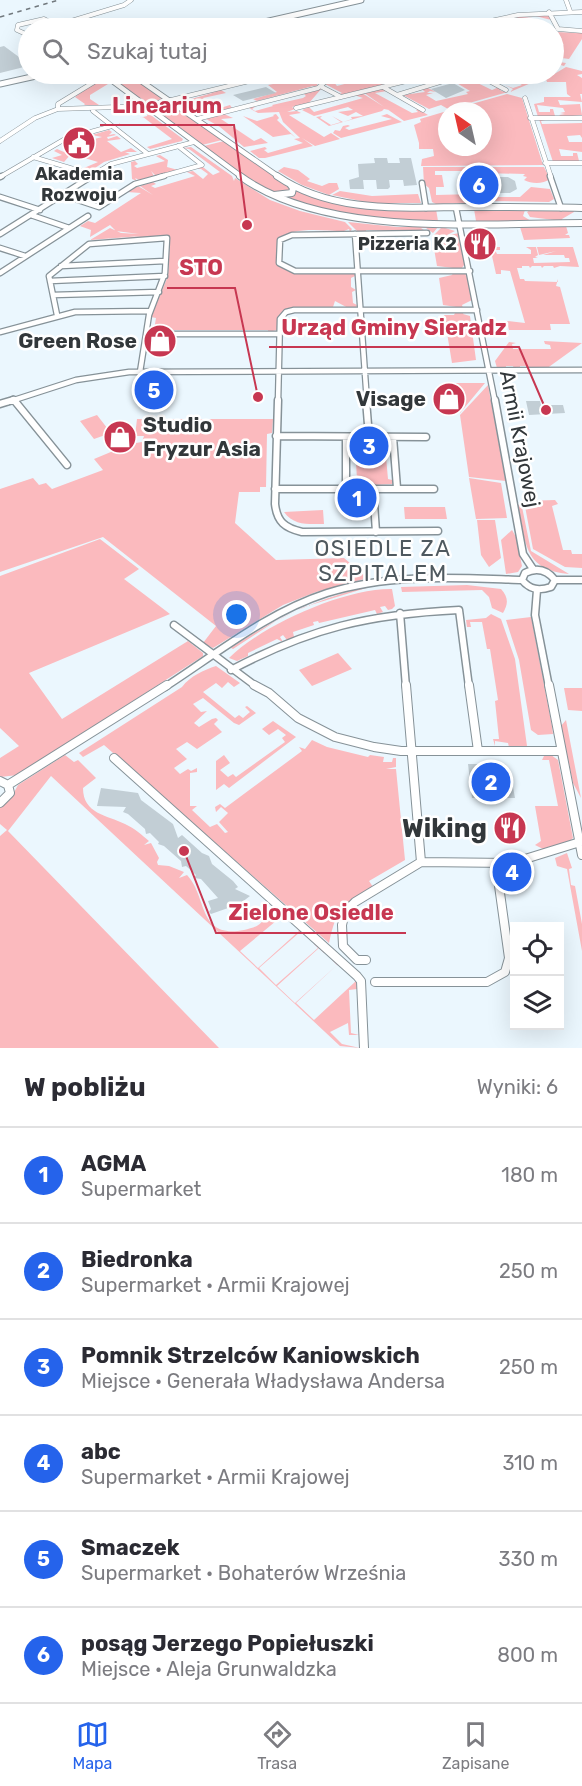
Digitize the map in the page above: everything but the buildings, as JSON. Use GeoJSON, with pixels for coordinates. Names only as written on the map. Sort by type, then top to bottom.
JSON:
{"type":"FeatureCollection","features":[{"type":"Feature","properties":{"kind":"main road"},"geometry":{"type":"LineString","coordinates":[[282,18],[361,0]]}},
{"type":"Feature","properties":{"kind":"main road"},"geometry":{"type":"LineString","coordinates":[[0,84],[18,80]]}},
{"type":"Feature","properties":{"kind":"street"},"geometry":{"type":"LineString","coordinates":[[86,18],[124,5],[131,0]]}},
{"type":"Feature","properties":{"kind":"street"},"geometry":{"type":"LineString","coordinates":[[566,0],[570,11]]}},
{"type":"Feature","properties":{"kind":"street"},"geometry":{"type":"LineString","coordinates":[[501,18],[549,12],[582,12]]}},
{"type":"Feature","properties":{"kind":"street"},"geometry":{"type":"LineString","coordinates":[[549,12],[552,18]]}},
{"type":"Feature","properties":{"kind":"street"},"geometry":{"type":"LineString","coordinates":[[564,30],[582,32]]}},
{"type":"Feature","properties":{"kind":"street"},"geometry":{"type":"LineString","coordinates":[[58,109],[58,104],[91,84]]}},
{"type":"Feature","properties":{"kind":"street"},"geometry":{"type":"LineString","coordinates":[[117,84],[269,194],[312,210],[354,219],[393,222],[582,223]]}},
{"type":"Feature","properties":{"kind":"street"},"geometry":{"type":"LineString","coordinates":[[147,84],[290,184],[309,192],[350,203],[379,207],[582,208]]}},
{"type":"Feature","properties":{"kind":"street"},"geometry":{"type":"LineString","coordinates":[[0,141],[44,113],[58,109],[82,106],[119,110],[147,106],[237,84]]}},
{"type":"Feature","properties":{"kind":"street"},"geometry":{"type":"LineString","coordinates":[[197,119],[324,84]]}},
{"type":"Feature","properties":{"kind":"street"},"geometry":{"type":"LineString","coordinates":[[296,108],[393,84]]}},
{"type":"Feature","properties":{"kind":"street"},"geometry":{"type":"LineString","coordinates":[[397,95],[433,84]]}},
{"type":"Feature","properties":{"kind":"street"},"geometry":{"type":"LineString","coordinates":[[495,84],[506,90]]}},
{"type":"Feature","properties":{"kind":"street"},"geometry":{"type":"LineString","coordinates":[[319,86],[341,97]]}},
{"type":"Feature","properties":{"kind":"street"},"geometry":{"type":"LineString","coordinates":[[383,87],[423,110]]}},
{"type":"Feature","properties":{"kind":"street"},"geometry":{"type":"LineString","coordinates":[[525,98],[561,208]]}},
{"type":"Feature","properties":{"kind":"street"},"geometry":{"type":"LineString","coordinates":[[93,111],[148,154]]}},
{"type":"Feature","properties":{"kind":"street"},"geometry":{"type":"LineString","coordinates":[[530,118],[582,118]]}},
{"type":"Feature","properties":{"kind":"street"},"geometry":{"type":"LineString","coordinates":[[0,177],[65,139],[112,126]]}},
{"type":"Feature","properties":{"kind":"street"},"geometry":{"type":"LineString","coordinates":[[0,234],[111,164],[194,142]]}},
{"type":"Feature","properties":{"kind":"street"},"geometry":{"type":"LineString","coordinates":[[63,195],[99,207],[135,184],[201,164],[178,146]]}},
{"type":"Feature","properties":{"kind":"street"},"geometry":{"type":"LineString","coordinates":[[33,157],[94,175]]}},
{"type":"Feature","properties":{"kind":"street"},"geometry":{"type":"LineString","coordinates":[[545,163],[582,163]]}},
{"type":"Feature","properties":{"kind":"street"},"geometry":{"type":"LineString","coordinates":[[422,183],[426,208]]}},
{"type":"Feature","properties":{"kind":"street"},"geometry":{"type":"LineString","coordinates":[[269,194],[292,193],[293,188],[290,184]]}},
{"type":"Feature","properties":{"kind":"street"},"geometry":{"type":"LineString","coordinates":[[0,197],[40,210]]}},
{"type":"Feature","properties":{"kind":"street"},"geometry":{"type":"LineString","coordinates":[[535,207],[526,210],[525,215],[545,223]]}},
{"type":"Feature","properties":{"kind":"street","name":"Armii Krajowej"},"geometry":{"type":"LineString","coordinates":[[456,208],[523,554],[533,569]]}},
{"type":"Feature","properties":{"kind":"street"},"geometry":{"type":"LineString","coordinates":[[31,215],[69,228]]}},
{"type":"Feature","properties":{"kind":"street"},"geometry":{"type":"LineString","coordinates":[[0,273],[88,216]]}},
{"type":"Feature","properties":{"kind":"street"},"geometry":{"type":"LineString","coordinates":[[427,233],[286,236],[280,240],[279,263],[295,271],[470,271]]}},
{"type":"Feature","properties":{"kind":"street"},"geometry":{"type":"LineString","coordinates":[[354,234],[369,437]]}},
{"type":"Feature","properties":{"kind":"street"},"geometry":{"type":"LineString","coordinates":[[57,315],[50,274],[89,243],[167,239],[165,276],[150,311],[140,372]]}},
{"type":"Feature","properties":{"kind":"street"},"geometry":{"type":"LineString","coordinates":[[0,248],[25,256]]}},
{"type":"Feature","properties":{"kind":"street"},"geometry":{"type":"LineString","coordinates":[[60,266],[165,261]]}},
{"type":"Feature","properties":{"kind":"street"},"geometry":{"type":"LineString","coordinates":[[50,281],[165,276]]}},
{"type":"Feature","properties":{"kind":"street"},"geometry":{"type":"LineString","coordinates":[[53,295],[159,292]]}},
{"type":"Feature","properties":{"kind":"street"},"geometry":{"type":"LineString","coordinates":[[438,531],[309,532],[286,527],[279,521],[275,513],[275,489],[279,334],[282,315],[294,310],[477,310]]}},
{"type":"Feature","properties":{"kind":"street"},"geometry":{"type":"LineString","coordinates":[[0,332],[57,315],[87,311],[150,311]]}},
{"type":"Feature","properties":{"kind":"street"},"geometry":{"type":"LineString","coordinates":[[146,334],[279,334]]}},
{"type":"Feature","properties":{"kind":"street"},"geometry":{"type":"LineString","coordinates":[[0,404],[76,380],[140,372],[582,370]]}},
{"type":"Feature","properties":{"kind":"street"},"geometry":{"type":"LineString","coordinates":[[13,399],[68,465]]}},
{"type":"Feature","properties":{"kind":"street"},"geometry":{"type":"LineString","coordinates":[[276,436],[426,436]]}},
{"type":"Feature","properties":{"kind":"street"},"geometry":{"type":"LineString","coordinates":[[346,437],[346,488]]}},
{"type":"Feature","properties":{"kind":"street"},"geometry":{"type":"LineString","coordinates":[[393,437],[397,488]]}},
{"type":"Feature","properties":{"kind":"street"},"geometry":{"type":"LineString","coordinates":[[373,488],[376,532]]}},
{"type":"Feature","properties":{"kind":"street"},"geometry":{"type":"LineString","coordinates":[[275,489],[434,489]]}},
{"type":"Feature","properties":{"kind":"street"},"geometry":{"type":"LineString","coordinates":[[522,580],[525,573],[533,569],[545,571],[555,580],[582,580]]}},
{"type":"Feature","properties":{"kind":"street"},"geometry":{"type":"LineString","coordinates":[[8,785],[277,615],[327,594],[396,580],[449,577],[522,580],[529,587],[537,590],[551,587],[555,580]]}},
{"type":"Feature","properties":{"kind":"street"},"geometry":{"type":"LineString","coordinates":[[323,587],[327,594]]}},
{"type":"Feature","properties":{"kind":"street"},"geometry":{"type":"LineString","coordinates":[[537,590],[535,615],[582,855]]}},
{"type":"Feature","properties":{"kind":"street"},"geometry":{"type":"LineString","coordinates":[[231,670],[315,630],[360,618],[459,610],[477,751]]}},
{"type":"Feature","properties":{"kind":"street"},"geometry":{"type":"LineString","coordinates":[[400,613],[421,862]]}},
{"type":"Feature","properties":{"kind":"street"},"geometry":{"type":"LineString","coordinates":[[174,626],[250,684],[268,693],[298,718],[318,730],[349,742],[412,751],[561,752]]}},
{"type":"Feature","properties":{"kind":"street"},"geometry":{"type":"LineString","coordinates":[[114,758],[357,976],[361,981],[364,1048]]}},
{"type":"Feature","properties":{"kind":"street"},"geometry":{"type":"LineString","coordinates":[[0,781],[8,785],[10,793],[0,802]]}},
{"type":"Feature","properties":{"kind":"street"},"geometry":{"type":"LineString","coordinates":[[366,960],[357,960],[343,946],[342,925],[345,912],[355,902],[421,862],[496,864],[517,862],[580,842]]}},
{"type":"Feature","properties":{"kind":"street"},"geometry":{"type":"LineString","coordinates":[[375,982],[487,982],[505,972],[509,958],[496,864]]}},
{"type":"Feature","properties":{"kind":"shaded area"},"geometry":{"type":"Polygon","coordinates":[[[538,13],[548,14],[550,18],[532,15],[530,16],[533,17],[503,18],[538,13]]]}},
{"type":"Feature","properties":{"kind":"shaded area"},"geometry":{"type":"Polygon","coordinates":[[[564,32],[582,33],[582,39],[569,59],[564,58],[564,32]]]}},
{"type":"Feature","properties":{"kind":"shaded area"},"geometry":{"type":"Polygon","coordinates":[[[564,68],[582,71],[582,74],[577,75],[582,78],[582,94],[580,94],[582,102],[558,100],[560,105],[580,104],[582,115],[562,117],[559,115],[565,114],[560,113],[565,112],[563,108],[537,105],[539,112],[550,112],[550,109],[553,109],[555,116],[538,117],[534,104],[544,102],[544,97],[571,97],[567,94],[566,82],[564,82],[564,68]]]}},
{"type":"Feature","properties":{"kind":"shaded area"},"geometry":{"type":"Polygon","coordinates":[[[92,84],[108,84],[90,95],[90,99],[99,105],[89,105],[100,106],[84,105],[75,97],[92,84]]]}},
{"type":"Feature","properties":{"kind":"shaded area"},"geometry":{"type":"Polygon","coordinates":[[[120,84],[142,84],[164,99],[145,102],[120,84]]]}},
{"type":"Feature","properties":{"kind":"shaded area"},"geometry":{"type":"Polygon","coordinates":[[[318,84],[316,87],[257,101],[253,99],[277,92],[268,85],[318,84]]]}},
{"type":"Feature","properties":{"kind":"shaded area"},"geometry":{"type":"Polygon","coordinates":[[[325,84],[337,86],[385,84],[341,95],[339,94],[342,93],[325,84]]]}},
{"type":"Feature","properties":{"kind":"shaded area"},"geometry":{"type":"Polygon","coordinates":[[[458,84],[480,84],[492,90],[499,87],[501,91],[508,92],[473,102],[438,102],[438,106],[429,109],[403,95],[425,92],[422,89],[428,88],[436,92],[430,91],[427,93],[433,93],[426,95],[436,101],[468,94],[466,92],[470,91],[458,84]]]}},
{"type":"Feature","properties":{"kind":"shaded area"},"geometry":{"type":"Polygon","coordinates":[[[520,84],[529,84],[510,92],[513,89],[505,85],[513,88],[522,85],[520,84]]]}},
{"type":"Feature","properties":{"kind":"shaded area"},"geometry":{"type":"Polygon","coordinates":[[[322,88],[309,103],[292,107],[295,109],[287,112],[301,113],[289,115],[324,137],[331,133],[340,139],[315,146],[302,138],[313,146],[265,158],[259,158],[250,151],[265,147],[267,149],[264,150],[268,153],[303,143],[294,139],[300,138],[283,122],[279,112],[258,113],[249,108],[250,107],[255,107],[252,109],[255,111],[303,98],[306,96],[303,93],[322,88]]]}},
{"type":"Feature","properties":{"kind":"shaded area"},"geometry":{"type":"Polygon","coordinates":[[[383,89],[387,91],[375,93],[412,113],[418,112],[416,110],[418,109],[428,115],[404,121],[363,92],[383,89]]]}},
{"type":"Feature","properties":{"kind":"shaded area"},"geometry":{"type":"Polygon","coordinates":[[[221,90],[226,93],[203,98],[208,103],[202,106],[206,108],[214,106],[217,109],[230,105],[232,108],[200,116],[185,104],[184,101],[216,92],[185,98],[221,90]]]}},
{"type":"Feature","properties":{"kind":"shaded area"},"geometry":{"type":"Polygon","coordinates":[[[362,93],[389,110],[384,109],[382,111],[329,126],[316,117],[322,116],[320,118],[331,125],[341,122],[332,116],[343,122],[352,119],[351,117],[363,116],[356,112],[348,116],[338,112],[353,110],[348,107],[314,116],[302,110],[309,107],[314,112],[363,98],[354,95],[362,93]]]}},
{"type":"Feature","properties":{"kind":"shaded area"},"geometry":{"type":"Polygon","coordinates":[[[507,94],[522,98],[543,165],[421,166],[422,159],[434,156],[433,149],[419,149],[414,125],[421,122],[420,119],[438,114],[438,156],[492,156],[492,102],[479,102],[507,94]]]}},
{"type":"Feature","properties":{"kind":"shaded area"},"geometry":{"type":"Polygon","coordinates":[[[176,106],[222,140],[202,145],[156,111],[176,106]]]}},
{"type":"Feature","properties":{"kind":"shaded area"},"geometry":{"type":"Polygon","coordinates":[[[148,113],[183,139],[182,141],[150,149],[147,147],[172,139],[143,117],[148,113]]]}},
{"type":"Feature","properties":{"kind":"shaded area"},"geometry":{"type":"Polygon","coordinates":[[[224,114],[233,118],[221,119],[254,141],[261,138],[268,143],[244,147],[220,127],[206,119],[224,114]]]}},
{"type":"Feature","properties":{"kind":"shaded area"},"geometry":{"type":"Polygon","coordinates":[[[276,114],[279,118],[277,120],[296,138],[291,134],[273,137],[243,116],[257,121],[276,114]]]}},
{"type":"Feature","properties":{"kind":"shaded area"},"geometry":{"type":"Polygon","coordinates":[[[387,114],[402,122],[341,138],[333,133],[335,130],[340,131],[343,126],[350,126],[345,128],[349,130],[392,119],[381,116],[387,114]]]}},
{"type":"Feature","properties":{"kind":"shaded area"},"geometry":{"type":"Polygon","coordinates":[[[539,119],[545,119],[541,121],[542,124],[582,123],[582,138],[580,135],[567,136],[569,142],[582,142],[582,152],[559,149],[561,156],[573,156],[573,153],[577,153],[579,161],[553,162],[539,119]]]}},
{"type":"Feature","properties":{"kind":"shaded area"},"geometry":{"type":"Polygon","coordinates":[[[109,130],[112,132],[109,135],[116,135],[107,137],[108,139],[117,136],[121,139],[107,141],[121,152],[131,148],[137,152],[125,152],[130,154],[104,162],[92,170],[84,168],[98,162],[71,154],[64,162],[52,158],[62,155],[54,151],[57,149],[64,152],[83,142],[102,137],[92,135],[109,130]]]}},
{"type":"Feature","properties":{"kind":"shaded area"},"geometry":{"type":"Polygon","coordinates":[[[224,141],[291,190],[274,193],[248,179],[204,146],[224,141]]]}},
{"type":"Feature","properties":{"kind":"shaded area"},"geometry":{"type":"Polygon","coordinates":[[[191,147],[232,176],[234,181],[235,178],[270,200],[300,211],[345,222],[352,229],[350,232],[349,229],[344,231],[308,230],[284,236],[278,241],[277,264],[287,270],[301,272],[301,274],[304,272],[307,274],[354,273],[355,276],[351,278],[351,287],[356,290],[352,292],[353,303],[357,305],[356,308],[350,309],[335,301],[333,307],[309,307],[313,309],[283,312],[279,316],[277,330],[268,332],[268,330],[157,330],[157,332],[150,330],[154,330],[156,318],[151,317],[168,276],[170,238],[90,242],[141,236],[90,240],[110,228],[116,231],[110,225],[90,237],[91,230],[77,225],[80,226],[88,221],[95,223],[141,193],[127,192],[138,186],[153,195],[140,186],[153,182],[156,184],[151,186],[155,188],[195,176],[187,172],[193,171],[203,179],[208,174],[197,169],[203,167],[213,175],[220,172],[189,149],[183,148],[191,147]]]}},
{"type":"Feature","properties":{"kind":"shaded area"},"geometry":{"type":"Polygon","coordinates":[[[160,155],[168,160],[167,167],[178,170],[156,176],[151,171],[154,176],[139,180],[135,178],[137,181],[132,179],[131,162],[135,161],[138,164],[134,166],[137,168],[165,161],[156,156],[160,155]]]}},
{"type":"Feature","properties":{"kind":"shaded area"},"geometry":{"type":"Polygon","coordinates":[[[284,167],[298,170],[310,179],[307,181],[322,186],[337,183],[339,189],[329,195],[302,185],[278,171],[284,167]]]}},
{"type":"Feature","properties":{"kind":"shaded area"},"geometry":{"type":"Polygon","coordinates":[[[423,167],[476,167],[475,171],[435,171],[435,175],[442,175],[444,187],[436,187],[436,195],[475,194],[481,196],[483,202],[436,204],[432,202],[429,188],[424,184],[423,167]]]}},
{"type":"Feature","properties":{"kind":"shaded area"},"geometry":{"type":"Polygon","coordinates":[[[479,167],[544,167],[550,179],[541,183],[530,182],[524,180],[527,177],[523,176],[525,174],[483,173],[479,167]]]}},
{"type":"Feature","properties":{"kind":"shaded area"},"geometry":{"type":"Polygon","coordinates":[[[531,187],[550,189],[554,199],[549,202],[488,201],[491,197],[520,197],[531,187]]]}},
{"type":"Feature","properties":{"kind":"shaded area"},"geometry":{"type":"Polygon","coordinates":[[[296,190],[334,201],[436,209],[438,221],[388,221],[351,217],[281,197],[295,193],[296,190]]]}},
{"type":"Feature","properties":{"kind":"shaded area"},"geometry":{"type":"Polygon","coordinates":[[[340,191],[372,196],[418,194],[421,203],[370,203],[332,195],[340,191]]]}},
{"type":"Feature","properties":{"kind":"shaded area"},"geometry":{"type":"Polygon","coordinates":[[[474,209],[525,210],[523,216],[531,221],[476,221],[474,209]]]}},
{"type":"Feature","properties":{"kind":"shaded area"},"geometry":{"type":"Polygon","coordinates":[[[532,209],[573,209],[574,212],[562,221],[530,217],[527,212],[532,209]]]}},
{"type":"Feature","properties":{"kind":"shaded area"},"geometry":{"type":"Polygon","coordinates":[[[348,222],[397,227],[438,227],[433,233],[426,228],[421,228],[424,230],[417,233],[366,230],[366,233],[358,232],[348,222]]]}},
{"type":"Feature","properties":{"kind":"shaded area"},"geometry":{"type":"Polygon","coordinates":[[[566,226],[568,233],[565,235],[569,235],[570,238],[524,240],[520,227],[566,226]]]}},
{"type":"Feature","properties":{"kind":"shaded area"},"geometry":{"type":"Polygon","coordinates":[[[442,227],[455,231],[445,236],[459,233],[465,264],[461,269],[437,266],[432,237],[443,236],[434,235],[442,227]]]}},
{"type":"Feature","properties":{"kind":"shaded area"},"geometry":{"type":"Polygon","coordinates":[[[490,247],[500,247],[500,250],[495,250],[497,254],[531,254],[531,250],[526,247],[536,247],[538,255],[535,257],[538,258],[533,258],[534,263],[570,262],[569,258],[565,258],[564,255],[543,255],[556,251],[539,255],[537,247],[573,247],[579,267],[532,266],[530,268],[522,266],[522,268],[517,268],[520,279],[525,281],[557,282],[556,286],[560,287],[570,324],[550,324],[551,330],[509,330],[507,321],[525,323],[510,271],[501,270],[501,274],[496,274],[490,247]]]}},
{"type":"Feature","properties":{"kind":"shaded area"},"geometry":{"type":"Polygon","coordinates":[[[453,273],[468,274],[465,275],[468,276],[472,300],[462,305],[463,308],[443,305],[439,278],[453,273]]]}},
{"type":"Feature","properties":{"kind":"shaded area"},"geometry":{"type":"Polygon","coordinates":[[[456,311],[464,311],[463,314],[470,316],[476,360],[452,363],[444,315],[454,315],[456,311]]]}},
{"type":"Feature","properties":{"kind":"shaded area"},"geometry":{"type":"Polygon","coordinates":[[[544,341],[582,343],[546,369],[527,369],[526,366],[520,366],[520,369],[514,369],[513,366],[506,366],[506,369],[497,368],[495,361],[509,342],[516,343],[512,344],[513,349],[551,349],[550,345],[545,344],[544,341]]]}},
{"type":"Feature","properties":{"kind":"shaded area"},"geometry":{"type":"Polygon","coordinates":[[[455,383],[485,383],[460,413],[455,383]]]}},
{"type":"Feature","properties":{"kind":"shaded area"},"geometry":{"type":"Polygon","coordinates":[[[488,385],[506,481],[469,477],[460,415],[488,385]]]}},
{"type":"Feature","properties":{"kind":"shaded area"},"geometry":{"type":"Polygon","coordinates":[[[97,415],[111,433],[94,439],[80,421],[97,415]]]}},
{"type":"Feature","properties":{"kind":"shaded area"},"geometry":{"type":"Polygon","coordinates":[[[137,419],[273,419],[272,433],[267,434],[266,487],[260,487],[260,492],[239,492],[235,523],[276,560],[344,558],[368,578],[316,592],[283,605],[213,648],[203,643],[216,626],[103,537],[0,572],[0,489],[33,478],[39,485],[46,483],[52,489],[103,470],[94,459],[130,444],[142,442],[144,436],[135,436],[137,419]]]}},
{"type":"Feature","properties":{"kind":"shaded area"},"geometry":{"type":"Polygon","coordinates":[[[354,440],[389,442],[385,446],[388,479],[392,480],[392,484],[357,486],[353,483],[353,479],[357,479],[355,446],[350,443],[354,440]]]}},
{"type":"Feature","properties":{"kind":"shaded area"},"geometry":{"type":"Polygon","coordinates":[[[469,478],[501,483],[507,518],[476,519],[469,478]]]}},
{"type":"Feature","properties":{"kind":"shaded area"},"geometry":{"type":"Polygon","coordinates":[[[555,500],[558,504],[552,506],[563,550],[571,550],[572,554],[582,554],[582,568],[565,567],[533,549],[524,501],[555,500]]]}},
{"type":"Feature","properties":{"kind":"shaded area"},"geometry":{"type":"Polygon","coordinates":[[[521,502],[531,551],[569,574],[543,567],[529,552],[518,505],[521,502]]]}},
{"type":"Feature","properties":{"kind":"shaded area"},"geometry":{"type":"Polygon","coordinates":[[[404,507],[445,507],[447,519],[405,519],[404,507]]]}},
{"type":"Feature","properties":{"kind":"shaded area"},"geometry":{"type":"Polygon","coordinates":[[[323,510],[324,524],[297,522],[284,512],[323,510]]]}},
{"type":"Feature","properties":{"kind":"shaded area"},"geometry":{"type":"Polygon","coordinates":[[[477,520],[495,520],[501,558],[489,567],[481,555],[477,520]]]}},
{"type":"Feature","properties":{"kind":"shaded area"},"geometry":{"type":"Polygon","coordinates":[[[512,530],[516,537],[522,566],[518,572],[506,574],[501,540],[512,530]]]}},
{"type":"Feature","properties":{"kind":"shaded area"},"geometry":{"type":"Polygon","coordinates":[[[100,539],[139,569],[124,579],[170,614],[29,673],[62,719],[188,641],[203,653],[203,656],[18,775],[0,777],[0,758],[19,746],[0,728],[0,576],[100,539]]]}},
{"type":"Feature","properties":{"kind":"shaded area"},"geometry":{"type":"Polygon","coordinates":[[[376,585],[309,605],[337,595],[376,585]]]}},
{"type":"Feature","properties":{"kind":"shaded area"},"geometry":{"type":"Polygon","coordinates":[[[467,585],[501,589],[507,601],[503,613],[492,608],[489,597],[482,590],[402,592],[401,587],[467,585]]]}},
{"type":"Feature","properties":{"kind":"shaded area"},"geometry":{"type":"Polygon","coordinates":[[[392,589],[395,606],[392,609],[388,610],[385,606],[380,607],[383,612],[377,614],[375,610],[319,623],[318,621],[313,622],[314,625],[293,632],[294,637],[287,640],[283,635],[280,637],[283,642],[277,639],[237,661],[229,658],[262,633],[305,611],[351,595],[392,589]]]}},
{"type":"Feature","properties":{"kind":"shaded area"},"geometry":{"type":"Polygon","coordinates":[[[491,614],[501,619],[515,659],[527,746],[509,747],[508,743],[495,741],[495,746],[493,739],[499,739],[495,701],[498,700],[490,649],[487,649],[482,622],[470,622],[471,627],[467,627],[466,620],[486,618],[491,614]]]}},
{"type":"Feature","properties":{"kind":"shaded area"},"geometry":{"type":"Polygon","coordinates":[[[531,617],[553,734],[538,735],[531,730],[519,660],[506,620],[531,617]]]}},
{"type":"Feature","properties":{"kind":"shaded area"},"geometry":{"type":"Polygon","coordinates":[[[276,621],[233,649],[231,648],[248,637],[276,621]]]}},
{"type":"Feature","properties":{"kind":"shaded area"},"geometry":{"type":"Polygon","coordinates":[[[338,653],[352,669],[312,686],[299,670],[338,653]]]}},
{"type":"Feature","properties":{"kind":"shaded area"},"geometry":{"type":"Polygon","coordinates":[[[216,666],[240,683],[234,687],[228,682],[222,688],[216,683],[203,692],[235,718],[239,715],[243,718],[250,712],[245,707],[247,706],[256,713],[239,725],[203,698],[193,704],[201,712],[207,711],[194,723],[199,727],[216,718],[218,720],[214,724],[222,732],[197,749],[187,742],[176,749],[187,759],[174,768],[180,774],[188,769],[191,771],[197,768],[197,772],[190,773],[190,806],[197,806],[192,810],[210,827],[217,824],[225,833],[228,832],[219,822],[228,813],[221,807],[216,812],[215,807],[220,804],[225,808],[302,751],[299,747],[305,749],[312,740],[327,747],[368,757],[370,755],[384,757],[383,762],[392,762],[393,758],[396,758],[396,767],[386,769],[396,769],[405,860],[369,881],[373,887],[342,908],[329,943],[104,745],[83,757],[79,753],[182,687],[193,677],[216,666]]]}},
{"type":"Feature","properties":{"kind":"shaded area"},"geometry":{"type":"Polygon","coordinates":[[[564,688],[582,688],[582,711],[568,710],[564,688]]]}},
{"type":"Feature","properties":{"kind":"shaded area"},"geometry":{"type":"Polygon","coordinates":[[[566,720],[581,798],[573,783],[561,726],[566,720]]]}},
{"type":"Feature","properties":{"kind":"shaded area"},"geometry":{"type":"Polygon","coordinates":[[[273,721],[296,737],[229,788],[224,784],[216,790],[216,761],[224,755],[230,763],[220,770],[228,777],[233,774],[236,777],[285,742],[282,738],[286,735],[278,729],[269,735],[262,729],[273,721]]]}},
{"type":"Feature","properties":{"kind":"shaded area"},"geometry":{"type":"Polygon","coordinates":[[[65,755],[74,762],[78,760],[96,778],[83,788],[87,803],[97,812],[128,826],[149,841],[144,845],[151,843],[159,858],[158,865],[169,866],[184,872],[179,878],[187,875],[194,884],[206,914],[218,928],[229,931],[255,927],[264,919],[264,913],[273,906],[289,919],[282,916],[240,951],[258,968],[299,931],[295,926],[306,935],[300,932],[259,968],[276,985],[318,948],[313,943],[325,951],[324,953],[319,948],[277,986],[295,1003],[337,965],[296,1003],[314,1020],[356,981],[357,989],[349,990],[351,1033],[359,1035],[349,1035],[348,1023],[330,1032],[342,1044],[360,1048],[340,1046],[51,776],[8,831],[219,1048],[0,1048],[0,836],[7,830],[0,824],[0,805],[11,798],[18,785],[65,755]]]}},
{"type":"Feature","properties":{"kind":"shaded area"},"geometry":{"type":"Polygon","coordinates":[[[551,755],[558,760],[573,838],[543,849],[535,845],[541,841],[535,806],[558,806],[549,760],[542,760],[544,756],[551,755]]]}},
{"type":"Feature","properties":{"kind":"shaded area"},"geometry":{"type":"Polygon","coordinates":[[[567,853],[572,868],[569,869],[571,885],[575,886],[582,924],[582,951],[567,869],[557,866],[555,858],[567,853]]]}},
{"type":"Feature","properties":{"kind":"railway"},"geometry":{"type":"LineString","coordinates":[[0,17],[59,0]]}},
{"type":"Feature","properties":{"kind":"place","name":"Akademia Rozwoju"},"geometry":{"type":"Point","coordinates":[79,143]}},
{"type":"Feature","properties":{"kind":"place","name":"posąg Jerzego Popiełuszki"},"geometry":{"type":"Point","coordinates":[479,185]}},
{"type":"Feature","properties":{"kind":"place","name":"Linearium"},"geometry":{"type":"Point","coordinates":[247,225]}},
{"type":"Feature","properties":{"kind":"place","name":"Pizzeria K2"},"geometry":{"type":"Point","coordinates":[480,244]}},
{"type":"Feature","properties":{"kind":"place","name":"Green Rose"},"geometry":{"type":"Point","coordinates":[160,341]}},
{"type":"Feature","properties":{"kind":"place","name":"Smaczek"},"geometry":{"type":"Point","coordinates":[154,390]}},
{"type":"Feature","properties":{"kind":"place","name":"STO"},"geometry":{"type":"Point","coordinates":[258,397]}},
{"type":"Feature","properties":{"kind":"place","name":"Visage"},"geometry":{"type":"Point","coordinates":[449,399]}},
{"type":"Feature","properties":{"kind":"place","name":"Urząd Gminy Sieradz"},"geometry":{"type":"Point","coordinates":[546,410]}},
{"type":"Feature","properties":{"kind":"place","name":"Studio Fryzur Asia"},"geometry":{"type":"Point","coordinates":[120,437]}},
{"type":"Feature","properties":{"kind":"place","name":"Pomnik Strzelców Kaniowskich"},"geometry":{"type":"Point","coordinates":[369,446]}},
{"type":"Feature","properties":{"kind":"place","name":"AGMA"},"geometry":{"type":"Point","coordinates":[357,498]}},
{"type":"Feature","properties":{"kind":"place","name":"Biedronka"},"geometry":{"type":"Point","coordinates":[491,782]}},
{"type":"Feature","properties":{"kind":"place","name":"Wiking"},"geometry":{"type":"Point","coordinates":[510,828]}},
{"type":"Feature","properties":{"kind":"place","name":"Zielone Osiedle"},"geometry":{"type":"Point","coordinates":[184,851]}},
{"type":"Feature","properties":{"kind":"place","name":"abc"},"geometry":{"type":"Point","coordinates":[512,872]}},
{"type":"Feature","properties":{"kind":"district","name":"OSIEDLE ZA SZPITALEM"},"geometry":{"type":"Point","coordinates":[383,560]}}]}
